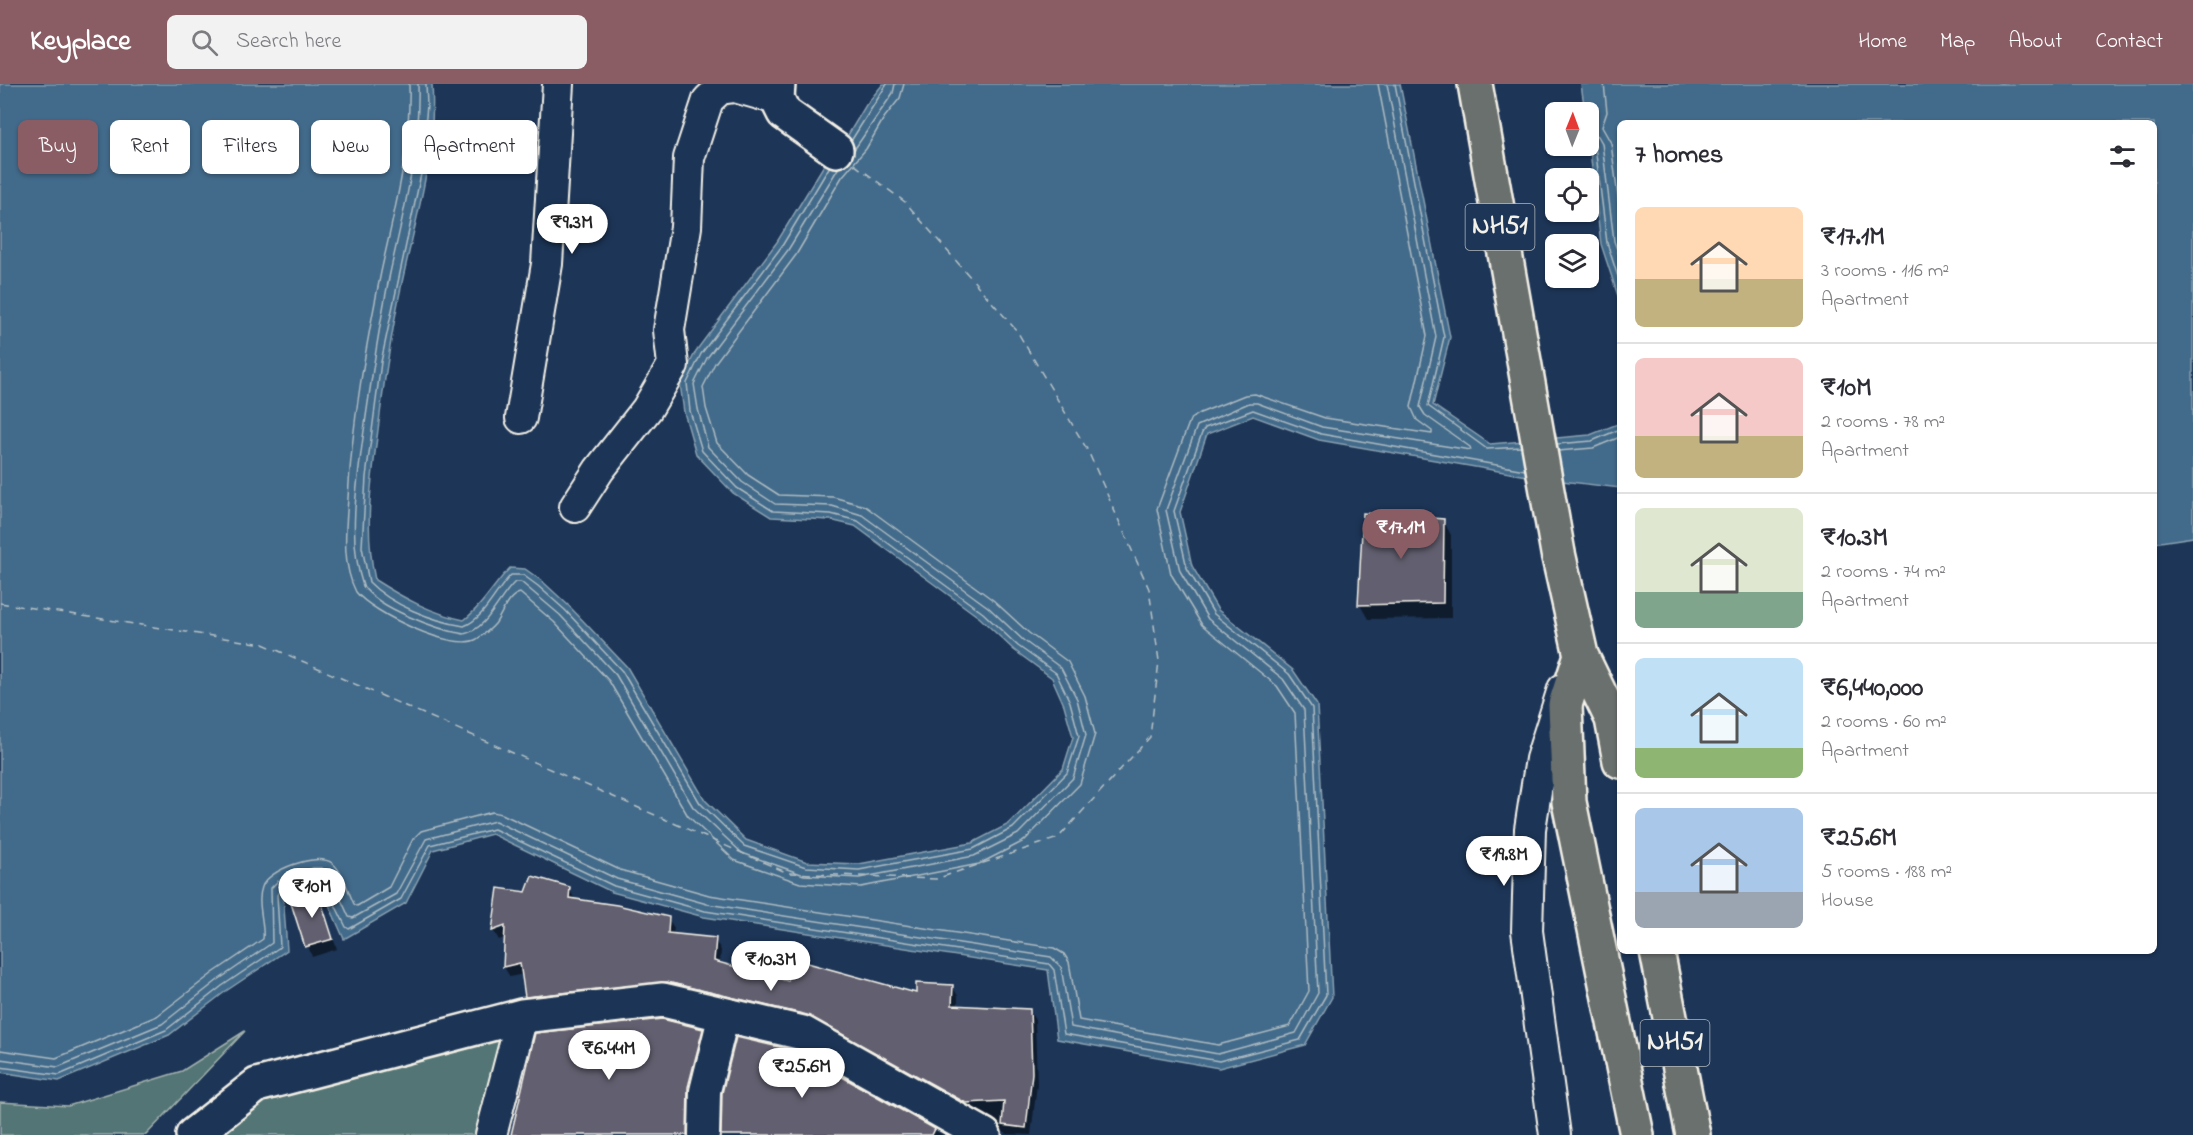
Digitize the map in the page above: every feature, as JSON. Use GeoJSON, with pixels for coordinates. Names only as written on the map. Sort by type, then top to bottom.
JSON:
{"type":"FeatureCollection","features":[{"type":"Feature","properties":{"kind":"highway","name":"NH51"},"geometry":{"type":"LineString","coordinates":[[1475,84],[1558,553],[1581,655],[1612,719],[1617,745]]}},
{"type":"Feature","properties":{"kind":"highway","name":"NH51"},"geometry":{"type":"LineString","coordinates":[[1581,655],[1565,705],[1569,802],[1637,1135]]}},
{"type":"Feature","properties":{"kind":"highway","name":"NH51"},"geometry":{"type":"LineString","coordinates":[[1658,954],[1693,1135]]}},
{"type":"Feature","properties":{"kind":"street"},"geometry":{"type":"LineString","coordinates":[[521,418],[547,264],[558,84]]}},
{"type":"Feature","properties":{"kind":"street"},"geometry":{"type":"LineString","coordinates":[[575,507],[599,470],[647,409],[673,365],[669,330],[686,227],[689,158],[708,100],[720,89],[735,87],[778,92],[784,113],[836,150]]}},
{"type":"Feature","properties":{"kind":"street"},"geometry":{"type":"LineString","coordinates":[[1555,1135],[1527,931],[1530,829],[1541,759],[1558,698],[1581,655]]}},
{"type":"Feature","properties":{"kind":"street"},"geometry":{"type":"LineString","coordinates":[[193,1135],[257,1085],[522,1016],[663,1000],[803,1033],[984,1135]]}},
{"type":"Feature","properties":{"kind":"street"},"geometry":{"type":"LineString","coordinates":[[704,1135],[705,1091],[724,1014]]}},
{"type":"Feature","properties":{"kind":"street"},"geometry":{"type":"LineString","coordinates":[[491,1135],[522,1016]]}},
{"type":"Feature","properties":{"kind":"green space"},"geometry":{"type":"Polygon","coordinates":[[[522,1016],[491,1135],[193,1135],[257,1085],[522,1016]]]}},
{"type":"Feature","properties":{"kind":"green space"},"geometry":{"type":"Polygon","coordinates":[[[245,1031],[146,1135],[0,1135],[0,1102],[68,1106],[182,1071],[245,1031]]]}},
{"type":"Feature","properties":{"kind":"water"},"geometry":{"type":"Polygon","coordinates":[[[0,84],[432,84],[432,120],[402,120],[402,174],[426,174],[394,323],[373,468],[369,524],[375,580],[418,604],[464,620],[510,568],[525,569],[569,606],[627,667],[705,800],[746,840],[807,862],[859,864],[972,843],[1009,824],[1063,769],[1073,737],[1064,705],[1052,678],[1014,650],[980,618],[855,526],[830,520],[771,517],[733,493],[696,454],[684,412],[680,383],[696,351],[777,242],[824,165],[883,84],[1400,84],[1450,337],[1433,405],[1490,444],[1590,435],[1617,424],[1617,488],[1545,479],[1319,440],[1253,416],[1207,434],[1180,512],[1192,566],[1218,610],[1293,670],[1317,705],[1332,997],[1305,1045],[1219,1068],[1057,1039],[1048,970],[704,917],[612,892],[492,834],[433,850],[406,903],[344,939],[318,880],[283,894],[287,950],[226,991],[169,1035],[59,1081],[0,1072],[0,84]]]}},
{"type":"Feature","properties":{"kind":"water"},"geometry":{"type":"Polygon","coordinates":[[[1581,84],[2193,84],[2193,537],[2157,543],[2157,120],[1617,120],[1617,293],[1601,244],[1598,222],[1599,168],[1592,168],[1591,156],[1599,156],[1599,102],[1584,102],[1581,84]]]}},
{"type":"Feature","properties":{"kind":"building"},"geometry":{"type":"Polygon","coordinates":[[[1363,513],[1444,519],[1443,603],[1358,605],[1363,513]]]}},
{"type":"Feature","properties":{"kind":"building"},"geometry":{"type":"Polygon","coordinates":[[[532,876],[570,887],[569,898],[617,905],[669,917],[668,933],[716,938],[714,961],[788,981],[793,959],[916,993],[916,983],[953,985],[952,1005],[1030,1009],[1032,1073],[1026,1128],[1002,1125],[1004,1101],[966,1103],[807,1015],[667,982],[525,997],[520,963],[503,967],[505,926],[492,931],[498,888],[526,892],[532,876]]]}},
{"type":"Feature","properties":{"kind":"building"},"geometry":{"type":"Polygon","coordinates":[[[318,892],[333,939],[305,947],[290,900],[318,892]]]}},
{"type":"Feature","properties":{"kind":"building"},"geometry":{"type":"Polygon","coordinates":[[[662,1019],[703,1029],[688,1087],[687,1135],[511,1135],[535,1033],[662,1019]]]}},
{"type":"Feature","properties":{"kind":"building"},"geometry":{"type":"Polygon","coordinates":[[[736,1037],[796,1051],[935,1129],[932,1135],[721,1135],[722,1093],[736,1037]]]}},
{"type":"Feature","properties":{"kind":"ferry route"},"geometry":{"type":"LineString","coordinates":[[0,603],[263,644],[788,873],[936,879],[1058,838],[1150,737],[1159,661],[1149,589],[1088,451],[1017,331],[905,202],[847,159]]}}]}
